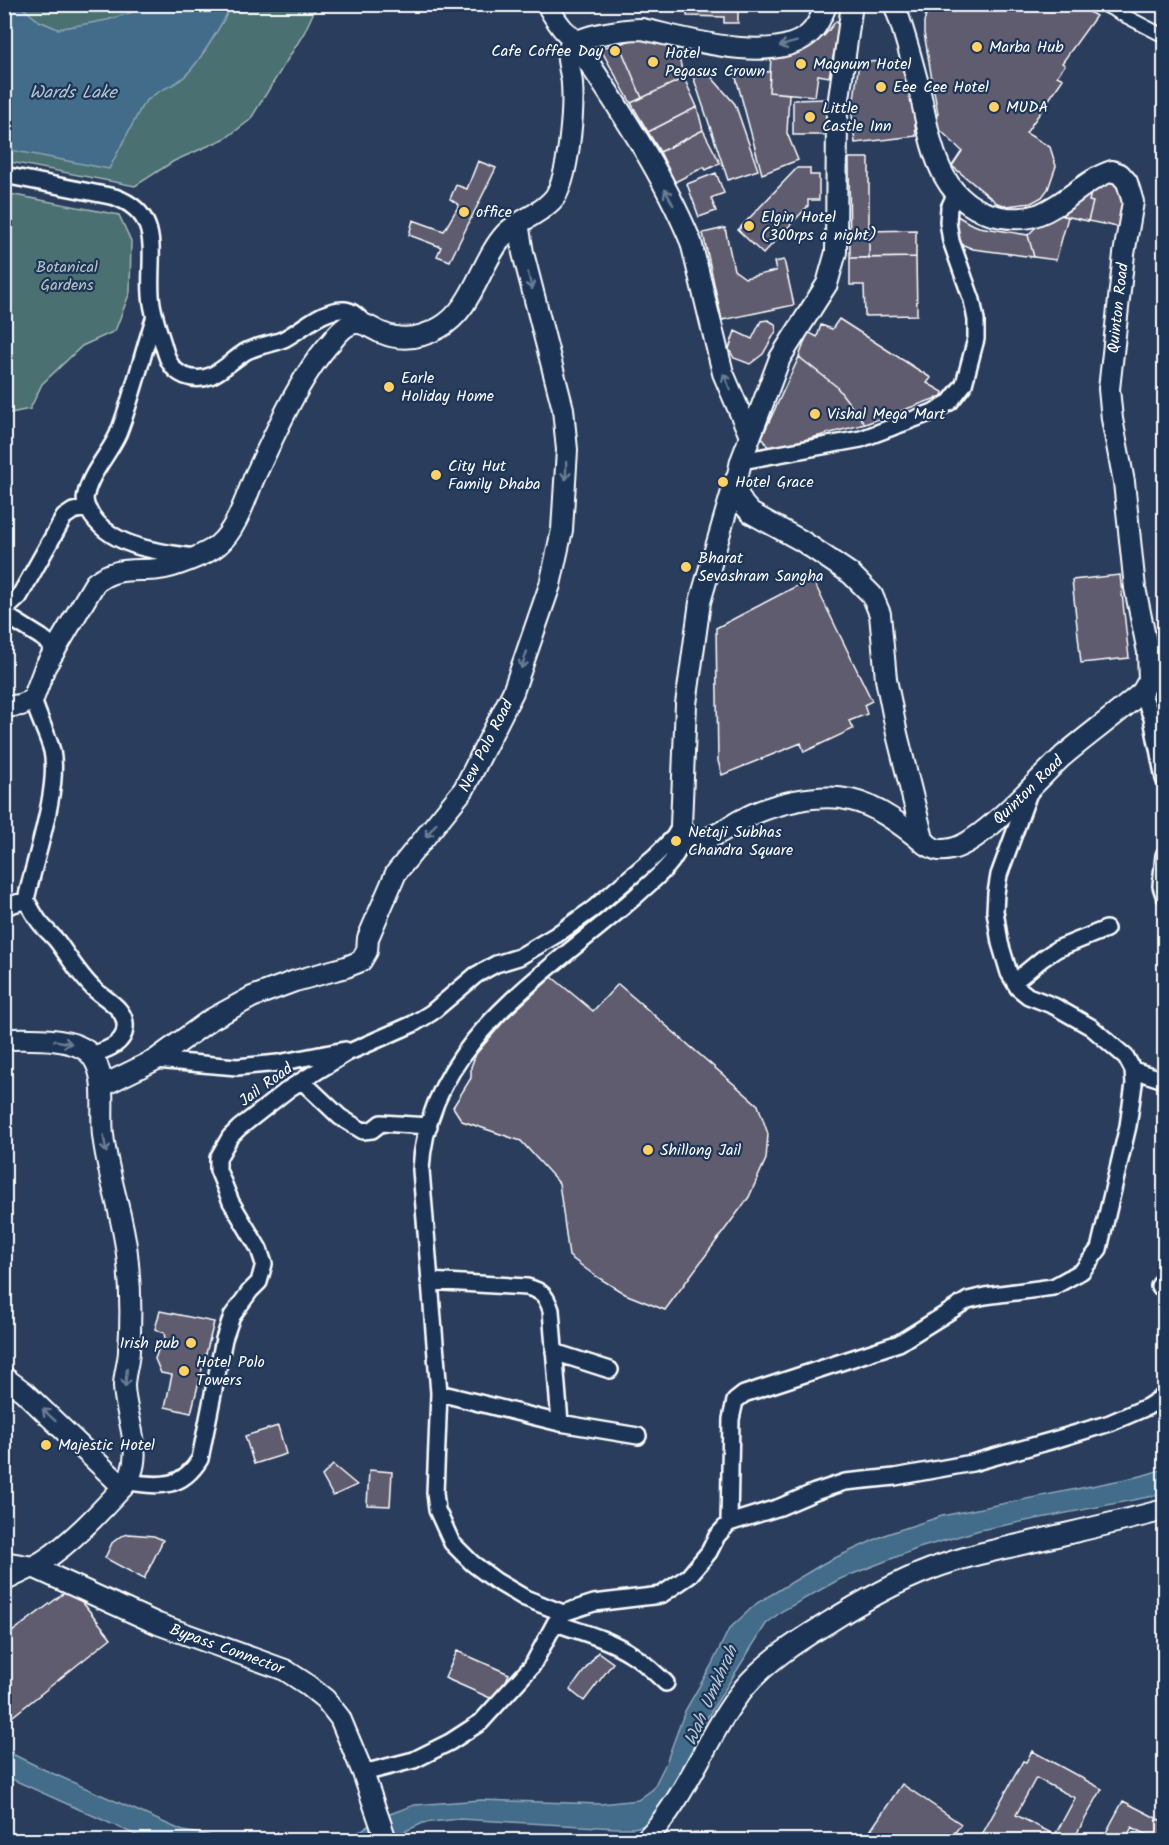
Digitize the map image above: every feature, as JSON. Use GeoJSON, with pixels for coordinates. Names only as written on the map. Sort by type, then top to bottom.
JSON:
{"type":"FeatureCollection","features":[{"type":"Feature","properties":{"kind":"street"},"geometry":{"type":"LineString","coordinates":[[547,4],[554,18],[575,42],[652,165],[684,225],[691,242],[723,372],[750,436]]}},
{"type":"Feature","properties":{"kind":"street"},"geometry":{"type":"LineString","coordinates":[[91,1055],[113,1048],[122,1037],[125,1028],[124,1019],[118,1008],[94,989],[69,961],[57,941],[40,924],[26,900],[47,816],[53,768],[52,751],[33,699],[45,667],[94,583],[105,575],[130,570],[161,569],[210,551],[227,536],[284,417],[330,342],[349,325],[358,323],[383,333],[405,338],[420,336],[439,328],[452,319],[506,233],[554,198],[562,180],[570,134],[573,85],[568,51],[575,42],[602,34],[642,29],[742,50],[782,46],[801,40],[808,35],[827,4]]}},
{"type":"Feature","properties":{"kind":"street"},"geometry":{"type":"LineString","coordinates":[[666,1683],[635,1656],[620,1647],[559,1618],[496,1581],[472,1563],[452,1543],[437,1510],[435,1493],[439,1393],[421,1170],[422,1153],[446,1078],[480,1031],[519,993],[627,904],[668,866],[679,851],[683,839],[686,704],[700,602],[741,463],[780,358],[827,284],[836,252],[837,113],[852,4]]}},
{"type":"Feature","properties":{"kind":"street","name":"Quinton Road"},"geometry":{"type":"LineString","coordinates":[[894,4],[918,85],[929,138],[937,162],[945,179],[968,204],[988,214],[1014,219],[1036,215],[1068,197],[1087,182],[1112,171],[1120,174],[1127,182],[1133,202],[1124,254],[1109,389],[1112,419],[1124,482],[1134,578],[1146,638],[1145,686],[1064,756],[1000,817],[965,844],[951,849],[937,849],[928,846]]}},
{"type":"Feature","properties":{"kind":"street"},"geometry":{"type":"LineString","coordinates":[[1102,4],[1164,36]]}},
{"type":"Feature","properties":{"kind":"street"},"geometry":{"type":"LineString","coordinates":[[4,175],[116,197],[133,205],[149,227],[151,296],[168,362],[174,371],[196,379],[208,378],[247,351],[284,339],[334,312],[345,310],[353,313],[368,326]]}},
{"type":"Feature","properties":{"kind":"street"},"geometry":{"type":"LineString","coordinates":[[741,463],[861,439],[933,412],[950,402],[964,384],[976,339],[976,320],[972,300],[951,241],[948,222],[949,208],[956,193]]}},
{"type":"Feature","properties":{"kind":"street","name":"New Polo Road"},"geometry":{"type":"LineString","coordinates":[[102,1086],[155,1060],[210,1020],[252,997],[361,961],[367,951],[368,938],[396,873],[464,789],[513,692],[550,585],[562,530],[567,450],[562,409],[523,253],[518,224]]}},
{"type":"Feature","properties":{"kind":"street"},"geometry":{"type":"LineString","coordinates":[[155,316],[127,411],[116,438],[85,495],[87,508],[94,521],[126,542],[194,557]]}},
{"type":"Feature","properties":{"kind":"street"},"geometry":{"type":"LineString","coordinates":[[741,463],[737,492],[751,513],[802,541],[851,574],[872,595],[882,621],[886,679],[897,734],[923,839],[928,846]]}},
{"type":"Feature","properties":{"kind":"street"},"geometry":{"type":"LineString","coordinates":[[55,648],[4,613],[19,597],[64,517],[73,511],[87,508]]}},
{"type":"Feature","properties":{"kind":"street"},"geometry":{"type":"LineString","coordinates":[[1164,660],[1145,686],[1164,779]]}},
{"type":"Feature","properties":{"kind":"street"},"geometry":{"type":"LineString","coordinates":[[4,707],[21,705],[33,699]]}},
{"type":"Feature","properties":{"kind":"street"},"geometry":{"type":"LineString","coordinates":[[729,1523],[731,1419],[735,1401],[744,1394],[898,1342],[968,1300],[1053,1287],[1082,1271],[1099,1249],[1128,1126],[1134,1084],[1133,1070],[1126,1057],[1091,1027],[1054,1006],[1028,996],[1017,988],[1009,973],[1000,943],[995,912],[996,893],[999,875],[1031,787]]}},
{"type":"Feature","properties":{"kind":"street"},"geometry":{"type":"LineString","coordinates":[[682,828],[690,837],[700,840],[764,808],[824,798],[851,800],[874,808],[928,846]]}},
{"type":"Feature","properties":{"kind":"street","name":"Jail Road"},"geometry":{"type":"LineString","coordinates":[[125,1485],[172,1484],[193,1471],[200,1459],[225,1339],[232,1316],[259,1282],[264,1264],[259,1249],[231,1202],[218,1170],[218,1158],[223,1147],[239,1128],[302,1081],[357,1048],[395,1033],[431,1013],[476,975],[496,964],[519,957],[556,935],[593,909],[655,856],[682,828]]}},
{"type":"Feature","properties":{"kind":"street"},"geometry":{"type":"LineString","coordinates":[[1164,855],[1161,886],[1164,895]]}},
{"type":"Feature","properties":{"kind":"street"},"geometry":{"type":"LineString","coordinates":[[4,908],[26,900]]}},
{"type":"Feature","properties":{"kind":"street"},"geometry":{"type":"LineString","coordinates":[[1014,982],[1057,949],[1106,929]]}},
{"type":"Feature","properties":{"kind":"street"},"geometry":{"type":"LineString","coordinates":[[4,1039],[55,1041],[79,1046],[91,1055],[98,1067],[102,1086],[103,1137],[128,1262],[129,1353],[124,1384],[135,1455],[134,1467],[125,1485],[76,1535],[33,1567],[4,1581]]}},
{"type":"Feature","properties":{"kind":"street"},"geometry":{"type":"LineString","coordinates":[[155,1060],[237,1067],[278,1063],[357,1048]]}},
{"type":"Feature","properties":{"kind":"street"},"geometry":{"type":"LineString","coordinates":[[1133,1070],[1164,1080]]}},
{"type":"Feature","properties":{"kind":"street"},"geometry":{"type":"LineString","coordinates":[[302,1081],[340,1117],[363,1131],[372,1130],[381,1123],[429,1126]]}},
{"type":"Feature","properties":{"kind":"street"},"geometry":{"type":"LineString","coordinates":[[429,1281],[527,1287],[539,1290],[546,1296],[551,1310],[560,1423]]}},
{"type":"Feature","properties":{"kind":"street"},"geometry":{"type":"LineString","coordinates":[[554,1352],[610,1370]]}},
{"type":"Feature","properties":{"kind":"street"},"geometry":{"type":"LineString","coordinates":[[4,1377],[24,1392],[125,1485]]}},
{"type":"Feature","properties":{"kind":"street"},"geometry":{"type":"LineString","coordinates":[[439,1393],[560,1423],[638,1436]]}},
{"type":"Feature","properties":{"kind":"street"},"geometry":{"type":"LineString","coordinates":[[366,1780],[450,1742],[481,1722],[532,1666],[559,1618],[594,1603],[662,1595],[689,1576],[729,1523],[780,1507],[845,1482],[895,1477],[972,1463],[1110,1424],[1147,1407],[1164,1396]]}},
{"type":"Feature","properties":{"kind":"street"},"geometry":{"type":"LineString","coordinates":[[645,1840],[662,1824],[717,1726],[744,1689],[776,1658],[818,1629],[901,1581],[953,1561],[1164,1510]]}},
{"type":"Feature","properties":{"kind":"street","name":"Bypass Connector"},"geometry":{"type":"LineString","coordinates":[[4,1562],[33,1567],[158,1624],[285,1670],[305,1683],[325,1699],[340,1718],[366,1780],[386,1840]]}},
{"type":"Feature","properties":{"kind":"green space"},"geometry":{"type":"Polygon","coordinates":[[[4,5],[317,5],[304,33],[250,120],[226,138],[174,161],[135,186],[5,161],[4,5]]]}},
{"type":"Feature","properties":{"kind":"green space","name":"Botanical Gardens"},"geometry":{"type":"Polygon","coordinates":[[[4,193],[119,215],[131,241],[130,292],[115,331],[82,346],[42,384],[30,409],[5,414],[4,193]]]}},
{"type":"Feature","properties":{"kind":"water","name":"Wards Lake"},"geometry":{"type":"Polygon","coordinates":[[[4,5],[19,5],[39,21],[58,29],[107,20],[155,5],[232,5],[206,49],[188,73],[154,95],[142,106],[109,169],[5,149],[4,5]]]}},
{"type":"Feature","properties":{"kind":"water","name":"Wah Umkhrah"},"geometry":{"type":"Polygon","coordinates":[[[1164,1469],[1164,1494],[980,1530],[919,1548],[840,1579],[782,1611],[766,1624],[705,1721],[680,1786],[647,1825],[617,1828],[459,1819],[423,1823],[386,1840],[346,1840],[382,1817],[414,1805],[481,1800],[601,1804],[638,1800],[653,1789],[666,1763],[685,1711],[729,1629],[757,1603],[824,1563],[887,1534],[942,1516],[1141,1476],[1164,1469]]]}},
{"type":"Feature","properties":{"kind":"water"},"geometry":{"type":"Polygon","coordinates":[[[4,1750],[183,1831],[233,1840],[147,1840],[5,1776],[4,1750]]]}},
{"type":"Feature","properties":{"kind":"building"},"geometry":{"type":"Polygon","coordinates":[[[626,4],[765,4],[765,9],[738,8],[738,23],[724,23],[724,17],[687,16],[687,9],[627,8],[626,4]]]}},
{"type":"Feature","properties":{"kind":"building"},"geometry":{"type":"Polygon","coordinates":[[[935,4],[1076,4],[1096,16],[1062,63],[1065,65],[1057,76],[1063,79],[1026,133],[1050,147],[1056,166],[1048,189],[1042,197],[1031,203],[1007,206],[997,203],[952,166],[962,151],[936,126],[935,117],[938,114],[924,33],[926,14],[935,4]]]}},
{"type":"Feature","properties":{"kind":"building","name":"Magnum Hotel"},"geometry":{"type":"Polygon","coordinates":[[[836,21],[840,22],[829,77],[818,75],[815,96],[769,92],[771,56],[810,45],[825,35],[836,21]]]}},
{"type":"Feature","properties":{"kind":"building","name":"Hotel Pegasus Crown"},"geometry":{"type":"Polygon","coordinates":[[[642,37],[676,45],[684,78],[642,98],[619,44],[642,37]]]}},
{"type":"Feature","properties":{"kind":"building"},"geometry":{"type":"Polygon","coordinates":[[[619,44],[642,98],[631,103],[600,48],[619,44]]]}},
{"type":"Feature","properties":{"kind":"building","name":"Eee Cee Hotel"},"geometry":{"type":"Polygon","coordinates":[[[900,61],[914,111],[916,136],[855,143],[852,115],[859,62],[900,61]]]}},
{"type":"Feature","properties":{"kind":"building"},"geometry":{"type":"Polygon","coordinates":[[[734,70],[770,72],[769,92],[789,94],[787,133],[798,160],[762,174],[734,70]]]}},
{"type":"Feature","properties":{"kind":"building"},"geometry":{"type":"Polygon","coordinates":[[[707,72],[735,104],[758,170],[728,180],[693,76],[707,72]]]}},
{"type":"Feature","properties":{"kind":"building"},"geometry":{"type":"Polygon","coordinates":[[[684,78],[697,107],[648,132],[631,103],[684,78]]]}},
{"type":"Feature","properties":{"kind":"building","name":"Little Castle Inn"},"geometry":{"type":"Polygon","coordinates":[[[828,99],[828,135],[793,135],[793,100],[828,99]]]}},
{"type":"Feature","properties":{"kind":"building"},"geometry":{"type":"Polygon","coordinates":[[[697,107],[703,130],[660,152],[648,132],[697,107]]]}},
{"type":"Feature","properties":{"kind":"building"},"geometry":{"type":"Polygon","coordinates":[[[703,130],[720,163],[706,170],[704,167],[675,182],[660,152],[703,130]]]}},
{"type":"Feature","properties":{"kind":"building"},"geometry":{"type":"Polygon","coordinates":[[[849,158],[869,158],[869,258],[850,258],[849,158]]]}},
{"type":"Feature","properties":{"kind":"building","name":"office"},"geometry":{"type":"Polygon","coordinates":[[[478,161],[496,168],[450,261],[437,256],[441,247],[409,235],[413,220],[444,231],[459,205],[450,199],[456,185],[467,189],[478,161]]]}},
{"type":"Feature","properties":{"kind":"building"},"geometry":{"type":"Polygon","coordinates":[[[797,168],[810,168],[810,175],[819,175],[819,200],[808,200],[808,206],[763,254],[738,230],[797,168]]]}},
{"type":"Feature","properties":{"kind":"building"},"geometry":{"type":"Polygon","coordinates":[[[716,173],[724,193],[711,198],[716,211],[699,217],[687,184],[716,173]]]}},
{"type":"Feature","properties":{"kind":"building"},"geometry":{"type":"Polygon","coordinates":[[[1094,181],[1122,181],[1123,203],[1118,227],[1088,221],[1093,202],[1089,201],[1094,181]]]}},
{"type":"Feature","properties":{"kind":"building"},"geometry":{"type":"Polygon","coordinates":[[[1093,185],[1089,201],[1093,202],[1088,221],[1056,214],[1093,185]]]}},
{"type":"Feature","properties":{"kind":"building"},"geometry":{"type":"Polygon","coordinates":[[[954,214],[979,227],[1028,235],[1034,257],[973,249],[954,241],[954,214]]]}},
{"type":"Feature","properties":{"kind":"building"},"geometry":{"type":"Polygon","coordinates":[[[1056,214],[1068,217],[1056,260],[1034,257],[1028,235],[1042,221],[1056,214]]]}},
{"type":"Feature","properties":{"kind":"building"},"geometry":{"type":"Polygon","coordinates":[[[725,228],[734,270],[745,278],[776,271],[774,262],[784,260],[794,305],[722,320],[703,233],[725,228]]]}},
{"type":"Feature","properties":{"kind":"building"},"geometry":{"type":"Polygon","coordinates":[[[916,230],[916,257],[869,258],[869,231],[916,230]]]}},
{"type":"Feature","properties":{"kind":"building"},"geometry":{"type":"Polygon","coordinates":[[[916,257],[917,315],[865,316],[864,285],[850,285],[850,258],[916,257]]]}},
{"type":"Feature","properties":{"kind":"building"},"geometry":{"type":"Polygon","coordinates":[[[839,319],[931,378],[927,383],[943,392],[942,396],[865,424],[836,386],[799,357],[808,332],[817,337],[821,325],[832,329],[839,319]]]}},
{"type":"Feature","properties":{"kind":"building"},"geometry":{"type":"Polygon","coordinates":[[[768,320],[775,324],[776,331],[763,354],[750,364],[734,358],[729,349],[735,331],[752,339],[761,321],[768,320]]]}},
{"type":"Feature","properties":{"kind":"building","name":"Vishal Mega Mart"},"geometry":{"type":"Polygon","coordinates":[[[799,357],[836,386],[865,424],[769,449],[762,437],[799,357]]]}},
{"type":"Feature","properties":{"kind":"building"},"geometry":{"type":"Polygon","coordinates":[[[1120,575],[1129,658],[1081,663],[1072,580],[1120,575]]]}},
{"type":"Feature","properties":{"kind":"building"},"geometry":{"type":"Polygon","coordinates":[[[812,578],[872,701],[864,705],[867,714],[849,721],[853,729],[804,752],[801,743],[722,775],[718,761],[716,628],[812,578]]]}},
{"type":"Feature","properties":{"kind":"building","name":"Shillong Jail"},"geometry":{"type":"Polygon","coordinates":[[[552,977],[593,1011],[618,984],[758,1105],[768,1134],[766,1159],[749,1197],[665,1310],[625,1294],[569,1256],[559,1183],[521,1141],[462,1121],[453,1107],[471,1078],[471,1067],[476,1054],[505,1020],[552,977]]]}},
{"type":"Feature","properties":{"kind":"building","name":"Hotel Polo Towers"},"geometry":{"type":"Polygon","coordinates":[[[160,1311],[214,1322],[191,1413],[165,1407],[172,1375],[161,1373],[155,1359],[159,1347],[167,1348],[164,1333],[155,1329],[160,1311]]]}},
{"type":"Feature","properties":{"kind":"building"},"geometry":{"type":"Polygon","coordinates":[[[278,1426],[286,1454],[254,1464],[245,1436],[278,1426]]]}},
{"type":"Feature","properties":{"kind":"building"},"geometry":{"type":"Polygon","coordinates":[[[333,1465],[357,1485],[333,1496],[322,1476],[333,1465]]]}},
{"type":"Feature","properties":{"kind":"building"},"geometry":{"type":"Polygon","coordinates":[[[369,1470],[392,1472],[390,1506],[367,1505],[369,1470]]]}},
{"type":"Feature","properties":{"kind":"building"},"geometry":{"type":"Polygon","coordinates":[[[129,1534],[154,1536],[163,1540],[144,1579],[105,1558],[112,1543],[121,1536],[129,1534]]]}},
{"type":"Feature","properties":{"kind":"building"},"geometry":{"type":"Polygon","coordinates":[[[71,1588],[111,1638],[8,1720],[4,1716],[4,1638],[71,1588]]]}},
{"type":"Feature","properties":{"kind":"building"},"geometry":{"type":"Polygon","coordinates":[[[457,1651],[509,1674],[497,1701],[445,1678],[457,1651]]]}},
{"type":"Feature","properties":{"kind":"building"},"geometry":{"type":"Polygon","coordinates":[[[598,1652],[613,1663],[584,1701],[570,1690],[598,1652]]]}},
{"type":"Feature","properties":{"kind":"building"},"geometry":{"type":"Polygon","coordinates":[[[1032,1751],[1102,1789],[1073,1840],[979,1840],[1023,1761],[1026,1762],[1032,1751]],[[1036,1778],[1016,1815],[1055,1835],[1075,1798],[1036,1778]]]}},
{"type":"Feature","properties":{"kind":"building"},"geometry":{"type":"Polygon","coordinates":[[[902,1784],[961,1824],[950,1840],[864,1840],[902,1784]]]}},
{"type":"Feature","properties":{"kind":"building"},"geometry":{"type":"Polygon","coordinates":[[[1123,1801],[1164,1822],[1164,1840],[1157,1840],[1132,1827],[1125,1840],[1102,1840],[1123,1801]]]}},
{"type":"Feature","properties":{"kind":"place","name":"Marba Hub"},"geometry":{"type":"Point","coordinates":[977,47]}},
{"type":"Feature","properties":{"kind":"place","name":"Cafe Coffee Day"},"geometry":{"type":"Point","coordinates":[615,51]}},
{"type":"Feature","properties":{"kind":"place","name":"Hotel Pegasus Crown"},"geometry":{"type":"Point","coordinates":[653,62]}},
{"type":"Feature","properties":{"kind":"place","name":"Magnum Hotel"},"geometry":{"type":"Point","coordinates":[801,64]}},
{"type":"Feature","properties":{"kind":"place","name":"Eee Cee Hotel"},"geometry":{"type":"Point","coordinates":[881,87]}},
{"type":"Feature","properties":{"kind":"place","name":"MUDA"},"geometry":{"type":"Point","coordinates":[994,107]}},
{"type":"Feature","properties":{"kind":"place","name":"Little Castle Inn"},"geometry":{"type":"Point","coordinates":[810,117]}},
{"type":"Feature","properties":{"kind":"place","name":"office"},"geometry":{"type":"Point","coordinates":[464,212]}},
{"type":"Feature","properties":{"kind":"place","name":"Elgin Hotel (300rps a night)"},"geometry":{"type":"Point","coordinates":[749,226]}},
{"type":"Feature","properties":{"kind":"place","name":"Earle Holiday Home"},"geometry":{"type":"Point","coordinates":[389,387]}},
{"type":"Feature","properties":{"kind":"place","name":"Vishal Mega Mart"},"geometry":{"type":"Point","coordinates":[815,414]}},
{"type":"Feature","properties":{"kind":"place","name":"City Hut Family Dhaba"},"geometry":{"type":"Point","coordinates":[436,475]}},
{"type":"Feature","properties":{"kind":"place","name":"Hotel Grace"},"geometry":{"type":"Point","coordinates":[723,482]}},
{"type":"Feature","properties":{"kind":"place","name":"Bharat Sevashram Sangha"},"geometry":{"type":"Point","coordinates":[686,567]}},
{"type":"Feature","properties":{"kind":"place","name":"Netaji Subhas Chandra Square"},"geometry":{"type":"Point","coordinates":[676,841]}},
{"type":"Feature","properties":{"kind":"place","name":"Shillong Jail"},"geometry":{"type":"Point","coordinates":[648,1150]}},
{"type":"Feature","properties":{"kind":"place","name":"Irish pub"},"geometry":{"type":"Point","coordinates":[191,1343]}},
{"type":"Feature","properties":{"kind":"place","name":"Hotel Polo Towers"},"geometry":{"type":"Point","coordinates":[184,1371]}},
{"type":"Feature","properties":{"kind":"place","name":"Majestic Hotel"},"geometry":{"type":"Point","coordinates":[46,1445]}}]}
